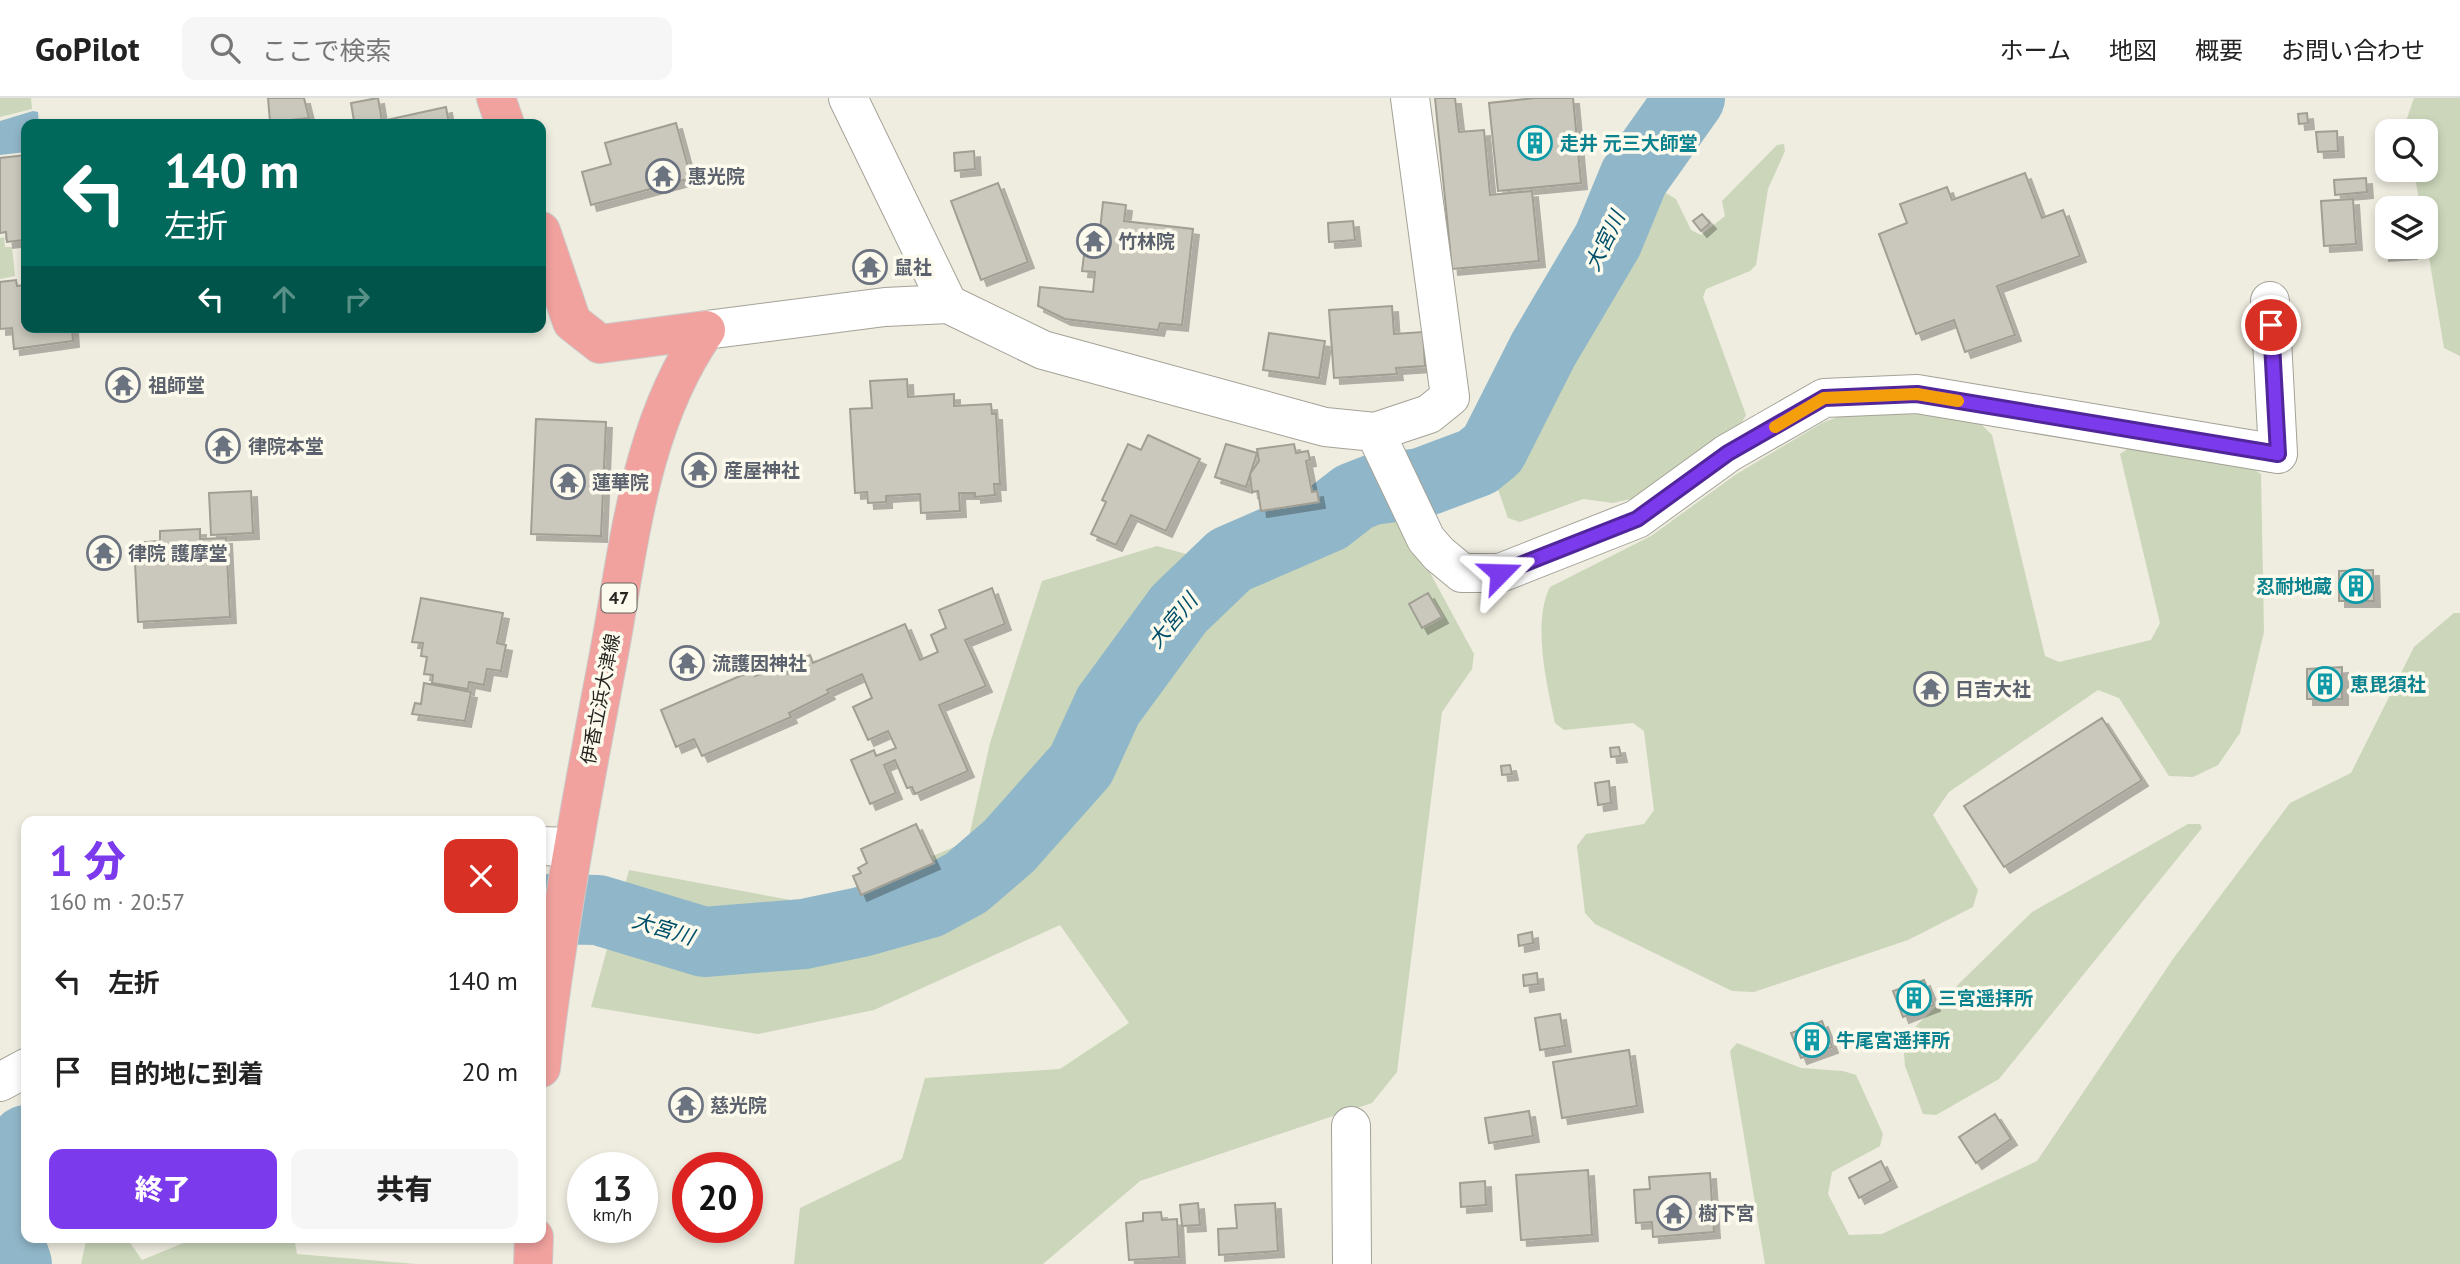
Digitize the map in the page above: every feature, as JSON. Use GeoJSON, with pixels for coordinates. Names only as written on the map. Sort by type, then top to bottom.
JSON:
{"type":"FeatureCollection","features":[{"type":"Feature","properties":{"kind":"main road"},"geometry":{"type":"LineString","coordinates":[[496,98],[503,119]]}},
{"type":"Feature","properties":{"kind":"main road"},"geometry":{"type":"LineString","coordinates":[[546,246],[572,322],[600,344],[706,330]]}},
{"type":"Feature","properties":{"kind":"main road","name":"伊香立浜大津線"},"geometry":{"type":"LineString","coordinates":[[546,1024],[560,857],[643,474],[668,397],[691,351],[706,330]]}},
{"type":"Feature","properties":{"kind":"main road"},"geometry":{"type":"LineString","coordinates":[[533,1264],[534,1243]]}},
{"type":"Feature","properties":{"kind":"street"},"geometry":{"type":"LineString","coordinates":[[848,98],[948,304]]}},
{"type":"Feature","properties":{"kind":"street"},"geometry":{"type":"LineString","coordinates":[[1381,446],[1450,397],[1410,98]]}},
{"type":"Feature","properties":{"kind":"street"},"geometry":{"type":"LineString","coordinates":[[706,330],[885,307],[948,304],[1042,350],[1325,427],[1381,446],[1426,539],[1439,554],[1462,573],[1500,573],[1637,519],[1728,453],[1824,398],[1917,394],[2278,454],[2270,301]]}},
{"type":"Feature","properties":{"kind":"street"},"geometry":{"type":"LineString","coordinates":[[0,1082],[21,1071]]}},
{"type":"Feature","properties":{"kind":"street"},"geometry":{"type":"LineString","coordinates":[[1351,1126],[1352,1264]]}},
{"type":"Feature","properties":{"kind":"green space"},"geometry":{"type":"Polygon","coordinates":[[[0,98],[31,98],[32,109],[0,117],[0,98]]]}},
{"type":"Feature","properties":{"kind":"green space"},"geometry":{"type":"Polygon","coordinates":[[[2414,98],[2460,98],[2460,356],[2444,348],[2429,259],[2438,259],[2438,196],[2418,196],[2416,182],[2438,182],[2438,119],[2407,119],[2414,98]]]}},
{"type":"Feature","properties":{"kind":"green space"},"geometry":{"type":"Polygon","coordinates":[[[1784,144],[1785,151],[1768,189],[1756,265],[1750,271],[1706,289],[1703,297],[1746,415],[1742,422],[1639,497],[1613,503],[1583,499],[1520,522],[1508,518],[1496,484],[1498,474],[1526,438],[1554,388],[1561,354],[1571,329],[1618,259],[1645,191],[1654,186],[1676,199],[1691,230],[1701,235],[1725,216],[1722,201],[1777,145],[1784,144]]]}},
{"type":"Feature","properties":{"kind":"green space"},"geometry":{"type":"Polygon","coordinates":[[[4,237],[5,247],[12,247],[15,276],[0,279],[0,238],[4,237]]]}},
{"type":"Feature","properties":{"kind":"green space"},"geometry":{"type":"Polygon","coordinates":[[[1913,410],[1976,419],[1992,435],[2045,656],[2059,662],[2151,640],[2160,623],[2120,454],[2133,445],[2239,460],[2261,474],[2264,632],[2240,733],[2218,765],[2193,777],[2169,776],[2119,698],[2098,690],[1949,792],[1933,815],[1978,890],[1973,907],[1908,940],[1754,992],[1732,991],[1595,924],[1585,913],[1577,846],[1586,834],[1644,824],[1654,810],[1644,731],[1633,723],[1564,730],[1555,723],[1543,654],[1542,618],[1545,602],[1550,587],[1651,536],[1735,475],[1822,423],[1840,416],[1913,410]]]}},
{"type":"Feature","properties":{"kind":"green space"},"geometry":{"type":"Polygon","coordinates":[[[1379,501],[1395,508],[1474,654],[1472,669],[1442,712],[1397,1072],[1372,1103],[1140,1181],[1043,1264],[794,1264],[800,1208],[902,1159],[925,1078],[1060,1069],[1129,1023],[1060,925],[874,1010],[758,1034],[591,1007],[629,870],[818,905],[968,841],[990,743],[1042,581],[1157,546],[1244,570],[1314,540],[1379,501]]]}},
{"type":"Feature","properties":{"kind":"green space"},"geometry":{"type":"Polygon","coordinates":[[[2454,613],[2460,613],[2460,1264],[1765,1264],[1730,1051],[1737,1043],[1801,1068],[1843,1071],[1856,1075],[1883,1134],[1880,1146],[1832,1172],[1828,1194],[1849,1235],[1882,1234],[2037,1161],[2173,959],[2290,803],[2351,773],[2414,647],[2454,613]]]}},
{"type":"Feature","properties":{"kind":"green space"},"geometry":{"type":"Polygon","coordinates":[[[2188,824],[2200,824],[2202,828],[1999,1079],[1936,1115],[1923,1114],[1905,1066],[1903,1042],[1917,1025],[2032,912],[2188,824]]]}},
{"type":"Feature","properties":{"kind":"green space"},"geometry":{"type":"Polygon","coordinates":[[[86,1243],[130,1243],[142,1260],[183,1243],[295,1243],[297,1254],[416,1264],[81,1264],[86,1243]]]}},
{"type":"Feature","properties":{"kind":"water"},"geometry":{"type":"Polygon","coordinates":[[[33,111],[38,112],[39,119],[21,119],[21,153],[0,155],[0,121],[33,111]]]}},
{"type":"Feature","properties":{"kind":"building"},"geometry":{"type":"Polygon","coordinates":[[[268,98],[304,98],[309,118],[270,119],[268,98]]]}},
{"type":"Feature","properties":{"kind":"building"},"geometry":{"type":"Polygon","coordinates":[[[378,98],[382,119],[354,119],[351,103],[378,98]]]}},
{"type":"Feature","properties":{"kind":"building"},"geometry":{"type":"Polygon","coordinates":[[[1435,98],[1455,98],[1459,132],[1484,130],[1490,195],[1532,191],[1539,261],[1452,269],[1435,98]]]}},
{"type":"Feature","properties":{"kind":"building","name":"走井 元三大師堂"},"geometry":{"type":"Polygon","coordinates":[[[1535,98],[1573,98],[1581,183],[1498,191],[1489,103],[1535,98]]]}},
{"type":"Feature","properties":{"kind":"building"},"geometry":{"type":"Polygon","coordinates":[[[446,107],[448,119],[391,119],[446,107]]]}},
{"type":"Feature","properties":{"kind":"building"},"geometry":{"type":"Polygon","coordinates":[[[2307,113],[2308,123],[2299,124],[2298,114],[2307,113]]]}},
{"type":"Feature","properties":{"kind":"building"},"geometry":{"type":"Polygon","coordinates":[[[676,123],[691,178],[591,205],[582,172],[611,164],[605,143],[676,123]]]}},
{"type":"Feature","properties":{"kind":"building"},"geometry":{"type":"Polygon","coordinates":[[[2337,131],[2338,151],[2318,152],[2316,132],[2337,131]]]}},
{"type":"Feature","properties":{"kind":"building"},"geometry":{"type":"Polygon","coordinates":[[[974,151],[975,169],[955,171],[954,153],[974,151]]]}},
{"type":"Feature","properties":{"kind":"building"},"geometry":{"type":"Polygon","coordinates":[[[21,156],[21,240],[7,242],[6,232],[0,233],[0,158],[21,156]]]}},
{"type":"Feature","properties":{"kind":"building"},"geometry":{"type":"Polygon","coordinates":[[[2025,173],[2042,218],[2063,210],[2080,256],[1997,286],[2015,335],[1965,352],[1954,320],[1916,334],[1879,234],[1907,223],[1900,204],[1947,187],[1952,200],[2025,173]]]}},
{"type":"Feature","properties":{"kind":"building"},"geometry":{"type":"Polygon","coordinates":[[[2366,178],[2367,192],[2335,195],[2334,180],[2366,178]]]}},
{"type":"Feature","properties":{"kind":"building"},"geometry":{"type":"Polygon","coordinates":[[[998,183],[1028,262],[981,280],[951,201],[998,183]]]}},
{"type":"Feature","properties":{"kind":"building"},"geometry":{"type":"Polygon","coordinates":[[[2353,199],[2356,244],[2324,246],[2321,201],[2353,199]]]}},
{"type":"Feature","properties":{"kind":"building"},"geometry":{"type":"Polygon","coordinates":[[[1103,202],[1126,205],[1124,221],[1193,229],[1182,325],[1160,323],[1158,330],[1065,319],[1038,306],[1040,287],[1093,292],[1095,272],[1082,271],[1086,239],[1099,240],[1103,202]]]}},
{"type":"Feature","properties":{"kind":"building"},"geometry":{"type":"Polygon","coordinates":[[[1702,214],[1710,223],[1701,231],[1693,221],[1702,214]]]}},
{"type":"Feature","properties":{"kind":"building"},"geometry":{"type":"Polygon","coordinates":[[[1353,221],[1355,240],[1329,242],[1328,223],[1353,221]]]}},
{"type":"Feature","properties":{"kind":"building"},"geometry":{"type":"Polygon","coordinates":[[[16,280],[17,286],[21,286],[21,333],[72,333],[73,341],[14,349],[12,328],[0,329],[0,282],[16,280]]]}},
{"type":"Feature","properties":{"kind":"building"},"geometry":{"type":"Polygon","coordinates":[[[1392,306],[1394,334],[1423,332],[1425,366],[1396,368],[1397,374],[1334,378],[1329,310],[1392,306]]]}},
{"type":"Feature","properties":{"kind":"building"},"geometry":{"type":"Polygon","coordinates":[[[1269,333],[1325,341],[1319,378],[1263,370],[1269,333]]]}},
{"type":"Feature","properties":{"kind":"building"},"geometry":{"type":"Polygon","coordinates":[[[907,379],[908,397],[954,394],[954,406],[991,404],[992,414],[996,414],[1000,484],[994,484],[995,495],[975,497],[975,493],[959,493],[960,511],[921,513],[920,494],[886,496],[886,502],[868,503],[867,492],[855,493],[850,409],[872,408],[870,381],[907,379]]]}},
{"type":"Feature","properties":{"kind":"building"},"geometry":{"type":"Polygon","coordinates":[[[536,419],[606,422],[601,536],[531,534],[536,419]]]}},
{"type":"Feature","properties":{"kind":"building"},"geometry":{"type":"Polygon","coordinates":[[[1148,435],[1200,459],[1166,531],[1131,515],[1116,545],[1091,534],[1106,502],[1102,500],[1128,444],[1141,450],[1148,435]]]}},
{"type":"Feature","properties":{"kind":"building"},"geometry":{"type":"Polygon","coordinates":[[[1226,444],[1257,453],[1246,487],[1215,477],[1226,444]]]}},
{"type":"Feature","properties":{"kind":"building"},"geometry":{"type":"Polygon","coordinates":[[[1294,444],[1296,453],[1308,451],[1310,460],[1306,461],[1312,492],[1317,491],[1319,502],[1261,511],[1258,491],[1252,492],[1250,474],[1259,461],[1257,449],[1294,444]]]}},
{"type":"Feature","properties":{"kind":"building"},"geometry":{"type":"Polygon","coordinates":[[[251,491],[253,533],[211,535],[209,493],[251,491]]]}},
{"type":"Feature","properties":{"kind":"building"},"geometry":{"type":"Polygon","coordinates":[[[200,529],[200,539],[226,538],[230,617],[138,622],[134,543],[160,541],[160,531],[200,529]]]}},
{"type":"Feature","properties":{"kind":"building","name":"忍耐地蔵"},"geometry":{"type":"Polygon","coordinates":[[[2373,570],[2374,601],[2339,601],[2339,571],[2373,570]]]}},
{"type":"Feature","properties":{"kind":"building"},"geometry":{"type":"Polygon","coordinates":[[[992,588],[1005,624],[965,640],[986,686],[939,705],[968,771],[915,794],[912,787],[907,788],[895,760],[884,765],[896,793],[870,804],[851,760],[874,750],[876,756],[896,748],[888,731],[868,740],[853,707],[872,698],[862,674],[827,690],[829,693],[789,713],[791,717],[702,756],[694,739],[676,747],[661,710],[754,670],[755,676],[783,665],[788,674],[795,671],[791,663],[810,655],[813,663],[905,624],[920,660],[938,652],[931,635],[946,628],[939,610],[992,588]]]}},
{"type":"Feature","properties":{"kind":"building"},"geometry":{"type":"Polygon","coordinates":[[[1428,593],[1442,617],[1422,628],[1409,604],[1428,593]]]}},
{"type":"Feature","properties":{"kind":"building"},"geometry":{"type":"Polygon","coordinates":[[[421,598],[503,613],[497,643],[506,645],[501,671],[487,669],[484,685],[469,682],[468,689],[432,683],[433,675],[424,674],[427,657],[421,656],[423,643],[412,642],[421,598]]]}},
{"type":"Feature","properties":{"kind":"building","name":"恵毘須社"},"geometry":{"type":"Polygon","coordinates":[[[2342,667],[2342,699],[2307,699],[2307,669],[2342,667]]]}},
{"type":"Feature","properties":{"kind":"building"},"geometry":{"type":"Polygon","coordinates":[[[424,683],[471,692],[465,721],[412,714],[415,703],[421,704],[424,683]]]}},
{"type":"Feature","properties":{"kind":"building"},"geometry":{"type":"Polygon","coordinates":[[[2102,718],[2142,780],[2004,867],[1964,806],[2102,718]]]}},
{"type":"Feature","properties":{"kind":"building"},"geometry":{"type":"Polygon","coordinates":[[[1619,747],[1621,756],[1611,757],[1610,748],[1619,747]]]}},
{"type":"Feature","properties":{"kind":"building"},"geometry":{"type":"Polygon","coordinates":[[[1510,765],[1512,774],[1502,775],[1501,766],[1510,765]]]}},
{"type":"Feature","properties":{"kind":"building"},"geometry":{"type":"Polygon","coordinates":[[[1609,781],[1611,803],[1598,805],[1595,783],[1609,781]]]}},
{"type":"Feature","properties":{"kind":"building"},"geometry":{"type":"Polygon","coordinates":[[[916,824],[934,863],[861,895],[853,876],[861,873],[858,868],[867,863],[861,849],[916,824]]]}},
{"type":"Feature","properties":{"kind":"building"},"geometry":{"type":"Polygon","coordinates":[[[1532,932],[1533,943],[1519,946],[1518,935],[1532,932]]]}},
{"type":"Feature","properties":{"kind":"building"},"geometry":{"type":"Polygon","coordinates":[[[1537,973],[1538,984],[1524,986],[1523,975],[1537,973]]]}},
{"type":"Feature","properties":{"kind":"building","name":"三宮遥拝所"},"geometry":{"type":"Polygon","coordinates":[[[1924,980],[1934,1005],[1903,1017],[1893,991],[1924,980]]]}},
{"type":"Feature","properties":{"kind":"building"},"geometry":{"type":"Polygon","coordinates":[[[1560,1014],[1565,1046],[1540,1050],[1535,1018],[1560,1014]]]}},
{"type":"Feature","properties":{"kind":"building","name":"牛尾宮遥拝所"},"geometry":{"type":"Polygon","coordinates":[[[1822,1021],[1832,1047],[1801,1058],[1791,1033],[1822,1021]]]}},
{"type":"Feature","properties":{"kind":"building"},"geometry":{"type":"Polygon","coordinates":[[[1629,1050],[1637,1106],[1562,1118],[1553,1062],[1629,1050]]]}},
{"type":"Feature","properties":{"kind":"building"},"geometry":{"type":"Polygon","coordinates":[[[1529,1111],[1533,1136],[1489,1143],[1485,1118],[1529,1111]]]}},
{"type":"Feature","properties":{"kind":"building"},"geometry":{"type":"Polygon","coordinates":[[[1995,1114],[2011,1139],[1976,1163],[1959,1137],[1995,1114]]]}},
{"type":"Feature","properties":{"kind":"building"},"geometry":{"type":"Polygon","coordinates":[[[1881,1161],[1891,1181],[1859,1198],[1849,1178],[1881,1161]]]}},
{"type":"Feature","properties":{"kind":"building"},"geometry":{"type":"Polygon","coordinates":[[[1588,1170],[1592,1235],[1521,1240],[1516,1175],[1588,1170]]]}},
{"type":"Feature","properties":{"kind":"building","name":"樹下宮"},"geometry":{"type":"Polygon","coordinates":[[[1710,1173],[1714,1232],[1653,1237],[1652,1222],[1636,1223],[1634,1190],[1650,1189],[1649,1177],[1710,1173]]]}},
{"type":"Feature","properties":{"kind":"building"},"geometry":{"type":"Polygon","coordinates":[[[1485,1181],[1486,1205],[1461,1207],[1460,1183],[1485,1181]]]}},
{"type":"Feature","properties":{"kind":"building"},"geometry":{"type":"Polygon","coordinates":[[[1198,1203],[1200,1225],[1182,1226],[1180,1205],[1198,1203]]]}},
{"type":"Feature","properties":{"kind":"building"},"geometry":{"type":"Polygon","coordinates":[[[1275,1203],[1278,1251],[1219,1255],[1218,1229],[1237,1228],[1235,1205],[1275,1203]]]}},
{"type":"Feature","properties":{"kind":"building"},"geometry":{"type":"Polygon","coordinates":[[[1161,1212],[1162,1220],[1177,1219],[1179,1257],[1129,1260],[1126,1223],[1143,1221],[1143,1213],[1161,1212]]]}},
{"type":"Feature","properties":{"kind":"waterway","name":"大宮川"},"geometry":{"type":"LineString","coordinates":[[546,909],[598,910],[704,942],[804,934],[861,922],[929,903],[966,883],[1009,846],[1081,765],[1108,706],[1179,609],[1230,560],[1327,518],[1354,497],[1372,490],[1421,483],[1477,462],[1493,449],[1543,350],[1608,240],[1634,177],[1690,98]]}},
{"type":"Feature","properties":{"kind":"waterway","name":"大宮川"},"geometry":{"type":"LineString","coordinates":[[17,1264],[1,1218],[0,1183],[21,1148]]}},
{"type":"Feature","properties":{"kind":"slow traffic"},"geometry":{"type":"LineString","coordinates":[[1775,427],[1824,398],[1917,394],[1958,401]]}},
{"type":"Feature","properties":{"kind":"place","name":"走井 元三大師堂"},"geometry":{"type":"Point","coordinates":[1535,143]}},
{"type":"Feature","properties":{"kind":"place","name":"惠光院"},"geometry":{"type":"Point","coordinates":[663,176]}},
{"type":"Feature","properties":{"kind":"place","name":"竹林院"},"geometry":{"type":"Point","coordinates":[1094,241]}},
{"type":"Feature","properties":{"kind":"place","name":"鼠社"},"geometry":{"type":"Point","coordinates":[870,267]}},
{"type":"Feature","properties":{"kind":"place","name":"祖師堂"},"geometry":{"type":"Point","coordinates":[123,385]}},
{"type":"Feature","properties":{"kind":"place","name":"律院本堂"},"geometry":{"type":"Point","coordinates":[223,446]}},
{"type":"Feature","properties":{"kind":"place","name":"産屋神社"},"geometry":{"type":"Point","coordinates":[699,470]}},
{"type":"Feature","properties":{"kind":"place","name":"蓮華院"},"geometry":{"type":"Point","coordinates":[568,482]}},
{"type":"Feature","properties":{"kind":"place","name":"律院 護摩堂"},"geometry":{"type":"Point","coordinates":[104,553]}},
{"type":"Feature","properties":{"kind":"place","name":"忍耐地蔵"},"geometry":{"type":"Point","coordinates":[2356,586]}},
{"type":"Feature","properties":{"kind":"place","name":"流護因神社"},"geometry":{"type":"Point","coordinates":[687,663]}},
{"type":"Feature","properties":{"kind":"place","name":"恵毘須社"},"geometry":{"type":"Point","coordinates":[2325,684]}},
{"type":"Feature","properties":{"kind":"place","name":"日吉大社"},"geometry":{"type":"Point","coordinates":[1931,689]}},
{"type":"Feature","properties":{"kind":"place","name":"三宮遥拝所"},"geometry":{"type":"Point","coordinates":[1914,998]}},
{"type":"Feature","properties":{"kind":"place","name":"牛尾宮遥拝所"},"geometry":{"type":"Point","coordinates":[1812,1040]}},
{"type":"Feature","properties":{"kind":"place","name":"慈光院"},"geometry":{"type":"Point","coordinates":[686,1105]}},
{"type":"Feature","properties":{"kind":"place","name":"樹下宮"},"geometry":{"type":"Point","coordinates":[1674,1213]}},
{"type":"Feature","properties":{"kind":"route"},"geometry":{"type":"LineString","coordinates":[[1500,573],[1637,519],[1728,453],[1824,398],[1917,394],[2278,454],[2271,325]]}}]}
